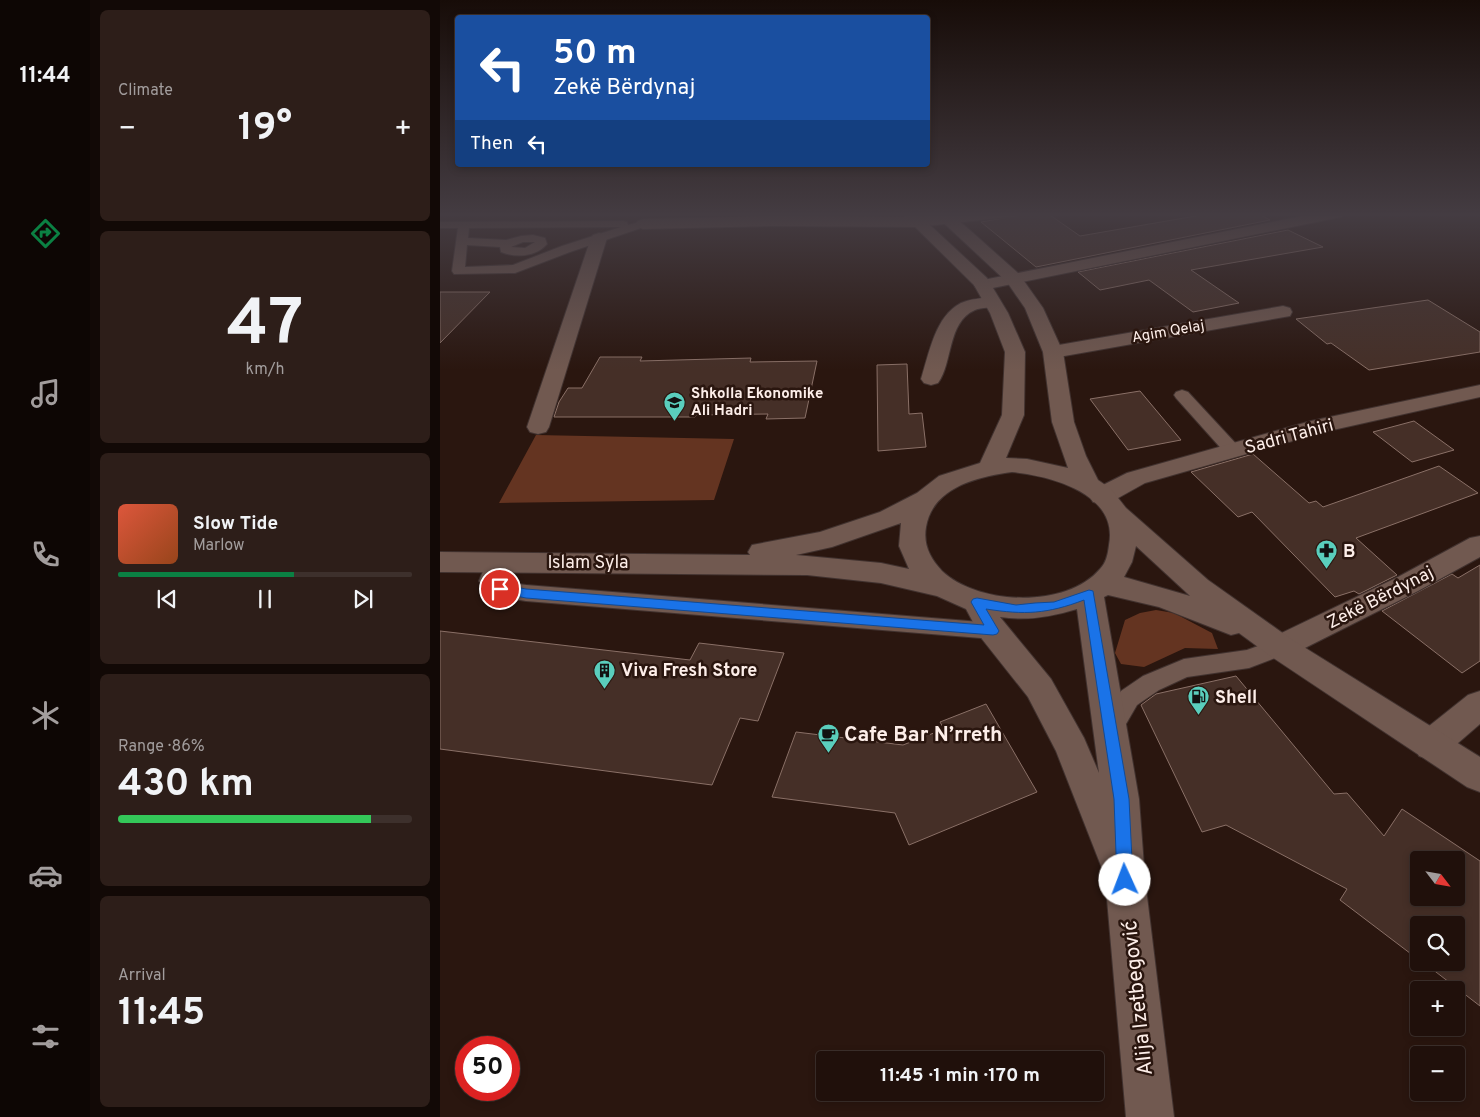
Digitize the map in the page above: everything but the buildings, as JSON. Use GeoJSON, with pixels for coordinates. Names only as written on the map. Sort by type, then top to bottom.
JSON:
{"type":"FeatureCollection","features":[{"type":"Feature","properties":{"kind":"street"},"geometry":{"type":"LineString","coordinates":[[538,427],[592,265]]}},
{"type":"Feature","properties":{"kind":"street"},"geometry":{"type":"LineString","coordinates":[[962,265],[983,285],[999,313],[1015,352],[1013,415],[990,467]]}},
{"type":"Feature","properties":{"kind":"street"},"geometry":{"type":"LineString","coordinates":[[998,265],[1012,278],[1034,308],[1053,352],[1063,422],[1074,456],[1125,534],[1122,556],[1097,589]]}},
{"type":"Feature","properties":{"kind":"street"},"geometry":{"type":"LineString","coordinates":[[983,285],[1077,265]]}},
{"type":"Feature","properties":{"kind":"street"},"geometry":{"type":"LineString","coordinates":[[930,378],[941,344],[958,314],[968,307],[992,302]]}},
{"type":"Feature","properties":{"kind":"street","name":"Agim Qelaj"},"geometry":{"type":"LineString","coordinates":[[1053,352],[1284,312]]}},
{"type":"Feature","properties":{"kind":"street","name":"Sadri Tahiri"},"geometry":{"type":"LineString","coordinates":[[1102,498],[1136,478],[1319,426],[1480,391]]}},
{"type":"Feature","properties":{"kind":"street"},"geometry":{"type":"LineString","coordinates":[[1280,647],[1204,613],[1132,588],[1097,589],[1055,606],[1016,609],[985,617],[944,588],[922,567],[911,544],[912,520],[924,499],[941,484],[963,473],[990,467],[1012,465],[1055,471],[1102,498],[1198,586],[1280,647],[1480,776]]}},
{"type":"Feature","properties":{"kind":"street","name":"Islam Syla"},"geometry":{"type":"LineString","coordinates":[[705,564],[823,541],[889,518],[924,499]]}},
{"type":"Feature","properties":{"kind":"street","name":"Zekë Bërdynaj"},"geometry":{"type":"LineString","coordinates":[[1280,647],[1408,584],[1480,545]]}},
{"type":"Feature","properties":{"kind":"street","name":"Islam Syla"},"geometry":{"type":"LineString","coordinates":[[440,562],[807,565],[882,573],[944,588]]}},
{"type":"Feature","properties":{"kind":"street","name":"Alija Izetbegović"},"geometry":{"type":"LineString","coordinates":[[1097,589],[1110,729],[1122,799],[1125,880],[1150,1117]]}},
{"type":"Feature","properties":{"kind":"street","name":"Alija Izetbegović"},"geometry":{"type":"LineString","coordinates":[[985,617],[1040,688],[1072,749],[1125,880]]}},
{"type":"Feature","properties":{"kind":"street"},"geometry":{"type":"LineString","coordinates":[[1430,745],[1480,705]]}},
{"type":"Feature","properties":{"kind":"lane"},"geometry":{"type":"LineString","coordinates":[[459,265],[458,271],[515,269],[525,265]]}},
{"type":"Feature","properties":{"kind":"lane"},"geometry":{"type":"LineString","coordinates":[[489,270],[493,265]]}},
{"type":"Feature","properties":{"kind":"lane"},"geometry":{"type":"LineString","coordinates":[[1182,395],[1234,451]]}},
{"type":"Feature","properties":{"kind":"lane"},"geometry":{"type":"LineString","coordinates":[[496,562],[489,581],[500,589],[526,593],[985,617]]}},
{"type":"Feature","properties":{"kind":"lane"},"geometry":{"type":"LineString","coordinates":[[1110,729],[1129,698],[1151,683],[1184,668],[1249,659],[1280,647]]}},
{"type":"Feature","properties":{"kind":"shaded area"},"geometry":{"type":"Polygon","coordinates":[[[536,435],[734,439],[714,500],[499,503],[536,435]]]}},
{"type":"Feature","properties":{"kind":"shaded area"},"geometry":{"type":"Polygon","coordinates":[[[1156,610],[1174,613],[1212,633],[1218,649],[1185,648],[1144,667],[1121,664],[1115,653],[1125,620],[1140,613],[1156,610]]]}},
{"type":"Feature","properties":{"kind":"place","name":"Shkolla Ekonomike Ali Hadri"},"geometry":{"type":"Point","coordinates":[675,421]}},
{"type":"Feature","properties":{"kind":"place","name":"B"},"geometry":{"type":"Point","coordinates":[1327,570]}},
{"type":"Feature","properties":{"kind":"place","name":"Viva Fresh Store"},"geometry":{"type":"Point","coordinates":[605,689]}},
{"type":"Feature","properties":{"kind":"place","name":"Shell"},"geometry":{"type":"Point","coordinates":[1199,716]}},
{"type":"Feature","properties":{"kind":"place","name":"Cafe Bar N’rreth"},"geometry":{"type":"Point","coordinates":[828,753]}},
{"type":"Feature","properties":{"kind":"route"},"geometry":{"type":"LineString","coordinates":[[500,589],[526,593],[993,631],[977,602],[1016,609],[1035,608],[1055,606],[1089,594],[1122,799],[1125,880]]}}]}
